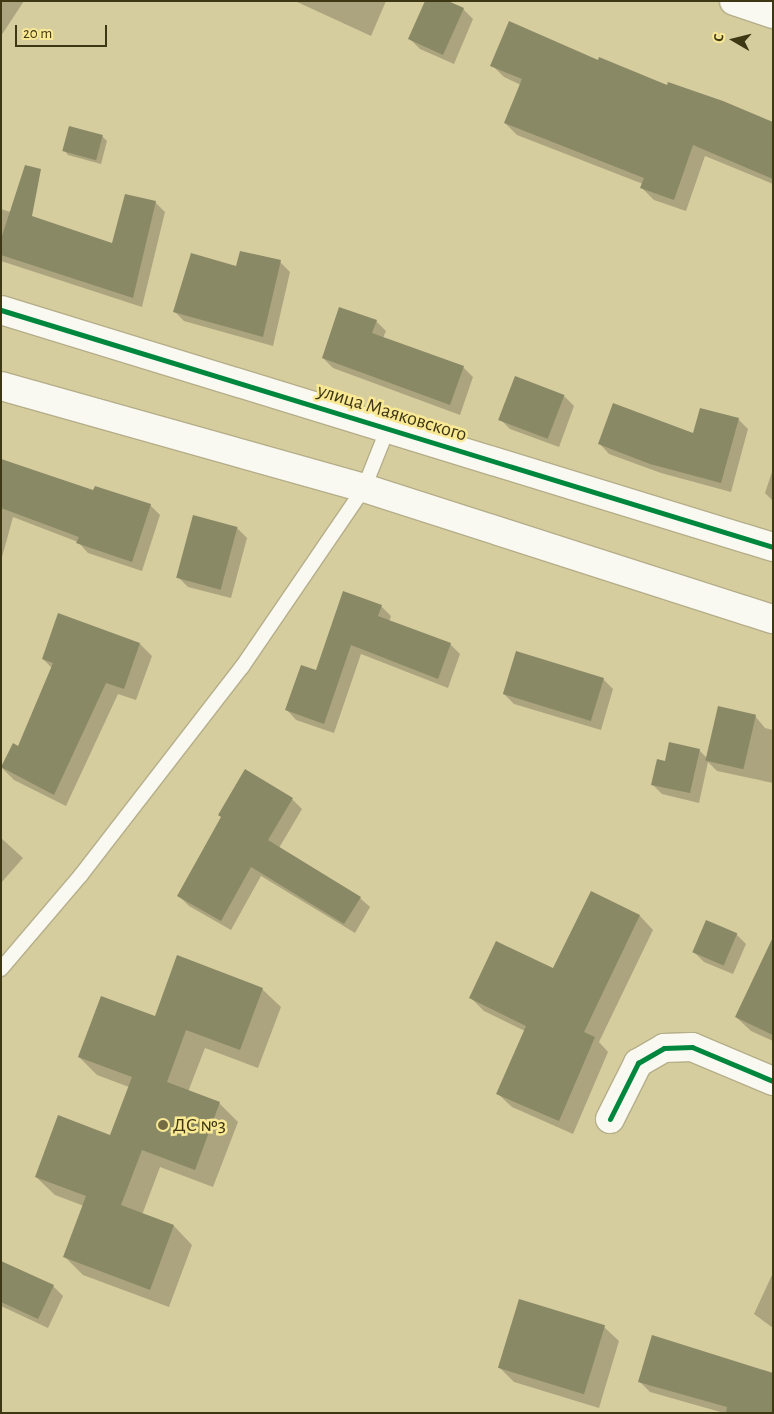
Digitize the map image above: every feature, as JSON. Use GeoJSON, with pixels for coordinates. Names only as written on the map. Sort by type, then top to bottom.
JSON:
{"type":"FeatureCollection","features":[{"type":"Feature","properties":{"kind":"street"},"geometry":{"type":"LineString","coordinates":[[734,1],[773,14]]}},
{"type":"Feature","properties":{"kind":"street","name":"улица Маяковского"},"geometry":{"type":"LineString","coordinates":[[1,310],[773,547]]}},
{"type":"Feature","properties":{"kind":"street"},"geometry":{"type":"LineString","coordinates":[[1,386],[364,488],[773,619]]}},
{"type":"Feature","properties":{"kind":"street"},"geometry":{"type":"LineString","coordinates":[[610,1119],[638,1063],[664,1048],[692,1047],[773,1081]]}},
{"type":"Feature","properties":{"kind":"lane"},"geometry":{"type":"LineString","coordinates":[[1,969],[81,875],[242,667],[364,488],[388,428]]}},
{"type":"Feature","properties":{"kind":"building"},"geometry":{"type":"Polygon","coordinates":[[[425,1],[448,1],[464,8],[443,55],[408,39],[425,1]]]}},
{"type":"Feature","properties":{"kind":"building"},"geometry":{"type":"Polygon","coordinates":[[[509,21],[598,60],[599,57],[667,85],[668,82],[723,101],[773,122],[773,179],[693,145],[674,200],[640,188],[644,178],[504,123],[522,79],[490,66],[509,21]]]}},
{"type":"Feature","properties":{"kind":"building"},"geometry":{"type":"Polygon","coordinates":[[[69,126],[103,135],[96,160],[62,151],[69,126]]]}},
{"type":"Feature","properties":{"kind":"building"},"geometry":{"type":"Polygon","coordinates":[[[25,165],[41,169],[32,216],[112,243],[125,194],[156,201],[133,298],[1,255],[1,239],[25,165]]]}},
{"type":"Feature","properties":{"kind":"building"},"geometry":{"type":"Polygon","coordinates":[[[240,251],[281,260],[263,337],[173,312],[191,253],[236,266],[240,251]]]}},
{"type":"Feature","properties":{"kind":"building"},"geometry":{"type":"Polygon","coordinates":[[[339,307],[377,320],[372,333],[464,366],[450,405],[322,358],[339,307]]]}},
{"type":"Feature","properties":{"kind":"building"},"geometry":{"type":"Polygon","coordinates":[[[515,376],[564,395],[548,439],[498,420],[515,376]]]}},
{"type":"Feature","properties":{"kind":"building"},"geometry":{"type":"Polygon","coordinates":[[[613,403],[693,433],[700,408],[739,418],[721,483],[650,464],[598,444],[613,403]]]}},
{"type":"Feature","properties":{"kind":"building"},"geometry":{"type":"Polygon","coordinates":[[[1,459],[93,490],[95,486],[151,504],[132,562],[76,543],[79,537],[1,508],[1,459]]]}},
{"type":"Feature","properties":{"kind":"building"},"geometry":{"type":"Polygon","coordinates":[[[193,515],[237,527],[221,590],[176,578],[193,515]]]}},
{"type":"Feature","properties":{"kind":"building"},"geometry":{"type":"Polygon","coordinates":[[[343,591],[382,605],[378,616],[451,643],[438,679],[351,645],[324,724],[285,710],[301,665],[316,670],[343,591]]]}},
{"type":"Feature","properties":{"kind":"building"},"geometry":{"type":"Polygon","coordinates":[[[58,613],[140,643],[124,689],[106,683],[54,795],[1,767],[13,743],[18,746],[53,663],[42,659],[58,613]]]}},
{"type":"Feature","properties":{"kind":"building"},"geometry":{"type":"Polygon","coordinates":[[[516,651],[604,678],[591,721],[503,694],[516,651]]]}},
{"type":"Feature","properties":{"kind":"building"},"geometry":{"type":"Polygon","coordinates":[[[718,706],[756,715],[743,769],[705,761],[718,706]]]}},
{"type":"Feature","properties":{"kind":"building"},"geometry":{"type":"Polygon","coordinates":[[[669,742],[700,749],[690,793],[651,785],[657,759],[665,761],[669,742]]]}},
{"type":"Feature","properties":{"kind":"building"},"geometry":{"type":"Polygon","coordinates":[[[245,769],[293,798],[268,840],[361,897],[344,924],[251,867],[221,921],[177,896],[221,817],[218,815],[245,769]]]}},
{"type":"Feature","properties":{"kind":"building"},"geometry":{"type":"Polygon","coordinates":[[[591,891],[640,915],[584,1032],[595,1037],[559,1121],[496,1094],[526,1026],[469,998],[496,941],[553,968],[591,891]]]}},
{"type":"Feature","properties":{"kind":"building"},"geometry":{"type":"Polygon","coordinates":[[[706,920],[737,933],[724,966],[692,952],[706,920]]]}},
{"type":"Feature","properties":{"kind":"building"},"geometry":{"type":"Polygon","coordinates":[[[773,937],[773,1035],[735,1017],[773,937]]]}},
{"type":"Feature","properties":{"kind":"building","name":"ДС №3"},"geometry":{"type":"Polygon","coordinates":[[[177,955],[263,988],[240,1050],[186,1030],[167,1082],[220,1102],[195,1170],[142,1150],[121,1205],[174,1225],[150,1290],[63,1257],[86,1196],[35,1177],[58,1115],[110,1135],[132,1077],[78,1057],[101,996],[155,1016],[177,955]]]}},
{"type":"Feature","properties":{"kind":"building"},"geometry":{"type":"Polygon","coordinates":[[[1,1261],[54,1285],[38,1319],[1,1302],[1,1261]]]}},
{"type":"Feature","properties":{"kind":"building"},"geometry":{"type":"Polygon","coordinates":[[[519,1299],[605,1325],[584,1394],[498,1368],[519,1299]]]}},
{"type":"Feature","properties":{"kind":"building"},"geometry":{"type":"Polygon","coordinates":[[[652,1335],[773,1373],[773,1413],[726,1413],[727,1407],[638,1382],[652,1335]]]}},
{"type":"Feature","properties":{"kind":"cycle path"},"geometry":{"type":"LineString","coordinates":[[1,310],[773,547]]}},
{"type":"Feature","properties":{"kind":"cycle path"},"geometry":{"type":"LineString","coordinates":[[610,1119],[638,1063],[664,1048],[692,1047],[773,1081]]}},
{"type":"Feature","properties":{"kind":"place","name":"ДС №3"},"geometry":{"type":"Point","coordinates":[163,1125]}}]}
